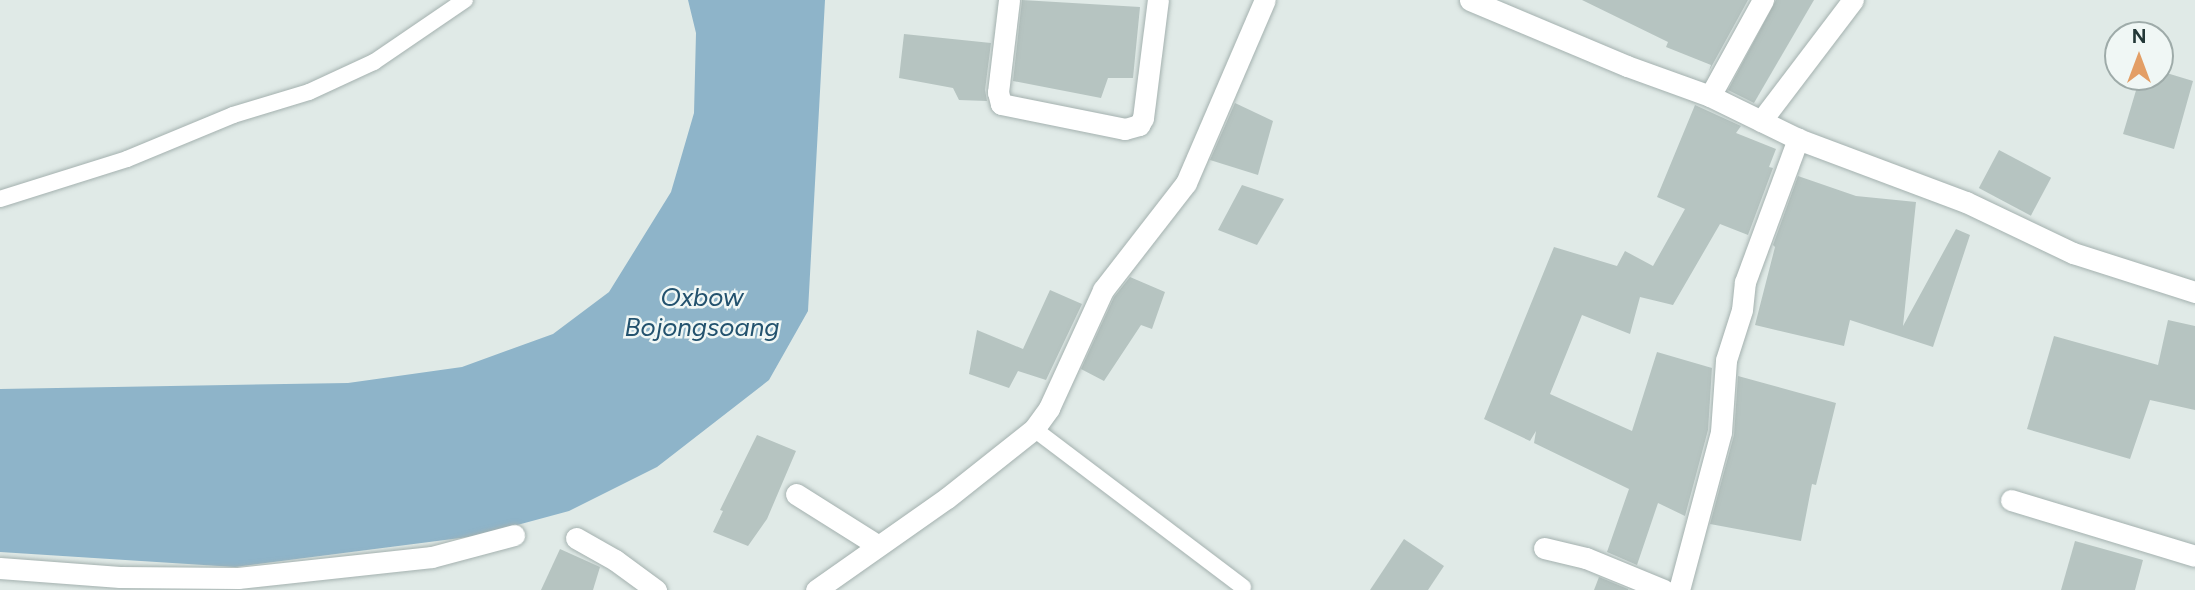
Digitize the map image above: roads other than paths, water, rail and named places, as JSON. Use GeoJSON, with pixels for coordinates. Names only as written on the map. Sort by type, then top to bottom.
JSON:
{"type":"FeatureCollection","features":[{"type":"Feature","properties":{"kind":"street"},"geometry":{"type":"LineString","coordinates":[[1009,0],[998,92],[1001,104],[1125,129],[1139,125],[1143,118],[1158,0]]}},
{"type":"Feature","properties":{"kind":"street"},"geometry":{"type":"LineString","coordinates":[[816,590],[947,498],[1034,429],[1049,408],[1103,290],[1186,183],[1265,0]]}},
{"type":"Feature","properties":{"kind":"street"},"geometry":{"type":"LineString","coordinates":[[1470,0],[1627,66],[1710,96],[1798,139],[1966,202],[2073,253],[2195,292]]}},
{"type":"Feature","properties":{"kind":"street"},"geometry":{"type":"LineString","coordinates":[[1710,96],[1763,0]]}},
{"type":"Feature","properties":{"kind":"street"},"geometry":{"type":"LineString","coordinates":[[1760,121],[1853,0]]}},
{"type":"Feature","properties":{"kind":"street"},"geometry":{"type":"LineString","coordinates":[[1679,590],[1721,432],[1726,360],[1742,310],[1745,282],[1798,139]]}},
{"type":"Feature","properties":{"kind":"street"},"geometry":{"type":"LineString","coordinates":[[796,494],[877,545]]}},
{"type":"Feature","properties":{"kind":"street"},"geometry":{"type":"LineString","coordinates":[[2011,500],[2195,556]]}},
{"type":"Feature","properties":{"kind":"street"},"geometry":{"type":"LineString","coordinates":[[0,568],[120,577],[238,578],[432,556],[514,535]]}},
{"type":"Feature","properties":{"kind":"street"},"geometry":{"type":"LineString","coordinates":[[576,538],[615,560],[656,590]]}},
{"type":"Feature","properties":{"kind":"street"},"geometry":{"type":"LineString","coordinates":[[1544,548],[1586,558],[1664,590]]}},
{"type":"Feature","properties":{"kind":"lane"},"geometry":{"type":"LineString","coordinates":[[0,199],[127,159],[233,114],[309,92],[374,62],[465,0]]}},
{"type":"Feature","properties":{"kind":"lane"},"geometry":{"type":"LineString","coordinates":[[1034,429],[1243,587]]}},
{"type":"Feature","properties":{"kind":"water","name":"Oxbow Bojongsoang"},"geometry":{"type":"Polygon","coordinates":[[[688,0],[825,0],[808,311],[769,380],[657,467],[569,511],[476,536],[235,567],[0,552],[0,389],[348,383],[462,367],[553,334],[609,292],[671,192],[694,113],[696,33],[688,0]]]}}]}
